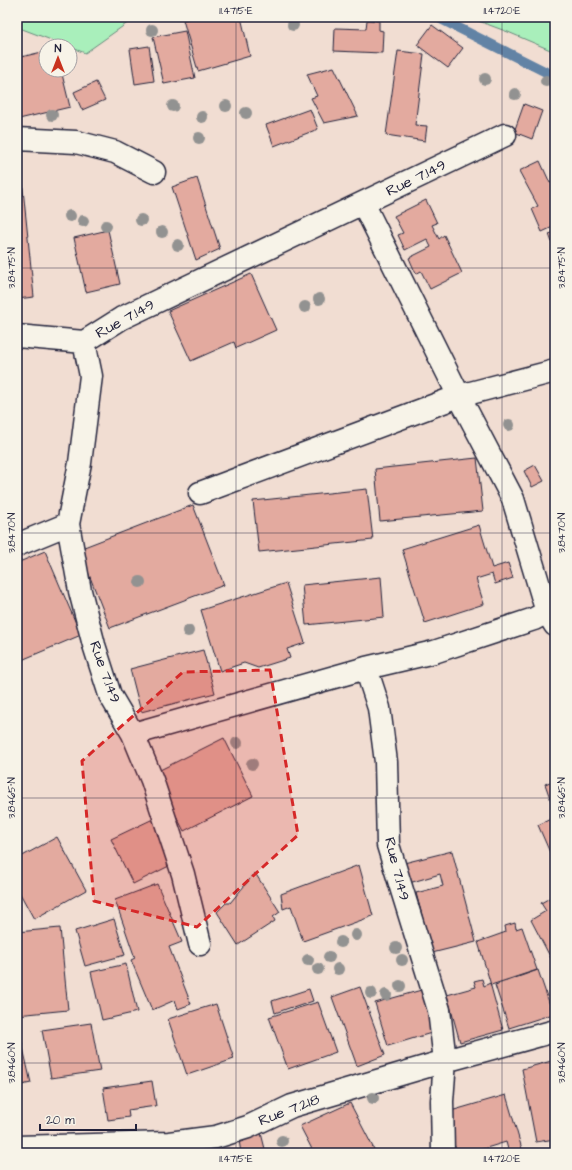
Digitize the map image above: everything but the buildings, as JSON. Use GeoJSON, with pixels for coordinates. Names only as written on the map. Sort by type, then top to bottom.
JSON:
{"type":"FeatureCollection","features":[{"type":"Feature","properties":{"kind":"street","name":"Rue 7.149"},"geometry":{"type":"LineString","coordinates":[[200,944],[180,867],[152,780],[133,734],[110,695],[94,646],[80,591],[68,524],[80,463],[91,376],[84,342],[122,318],[505,135]]}},
{"type":"Feature","properties":{"kind":"street"},"geometry":{"type":"LineString","coordinates":[[17,139],[82,143],[115,152],[154,172]]}},
{"type":"Feature","properties":{"kind":"street"},"geometry":{"type":"LineString","coordinates":[[133,734],[366,668],[434,652],[534,620],[550,608],[513,499],[459,396],[363,203]]}},
{"type":"Feature","properties":{"kind":"street"},"geometry":{"type":"LineString","coordinates":[[17,336],[84,342]]}},
{"type":"Feature","properties":{"kind":"street"},"geometry":{"type":"LineString","coordinates":[[200,493],[459,396],[555,371]]}},
{"type":"Feature","properties":{"kind":"street"},"geometry":{"type":"LineString","coordinates":[[17,545],[68,524]]}},
{"type":"Feature","properties":{"kind":"street","name":"Rue 7.149"},"geometry":{"type":"LineString","coordinates":[[366,668],[379,708],[386,762],[388,845],[439,1010],[445,1061],[442,1101],[443,1153]]}},
{"type":"Feature","properties":{"kind":"street","name":"Rue 7.218"},"geometry":{"type":"LineString","coordinates":[[17,1147],[169,1143],[216,1137],[248,1127],[292,1106],[445,1061],[555,1031]]}},
{"type":"Feature","properties":{"kind":"highlighted area"},"geometry":{"type":"Polygon","coordinates":[[[270,670],[298,835],[197,927],[94,901],[82,761],[183,672],[270,670]]]}},
{"type":"Feature","properties":{"kind":"green space"},"geometry":{"type":"Polygon","coordinates":[[[17,17],[136,17],[85,53],[78,50],[78,38],[46,38],[17,27],[17,17]]]}},
{"type":"Feature","properties":{"kind":"green space"},"geometry":{"type":"Polygon","coordinates":[[[468,17],[555,17],[555,52],[508,32],[468,17]]]}},
{"type":"Feature","properties":{"kind":"waterway"},"geometry":{"type":"LineString","coordinates":[[437,17],[546,72],[555,75]]}}]}
